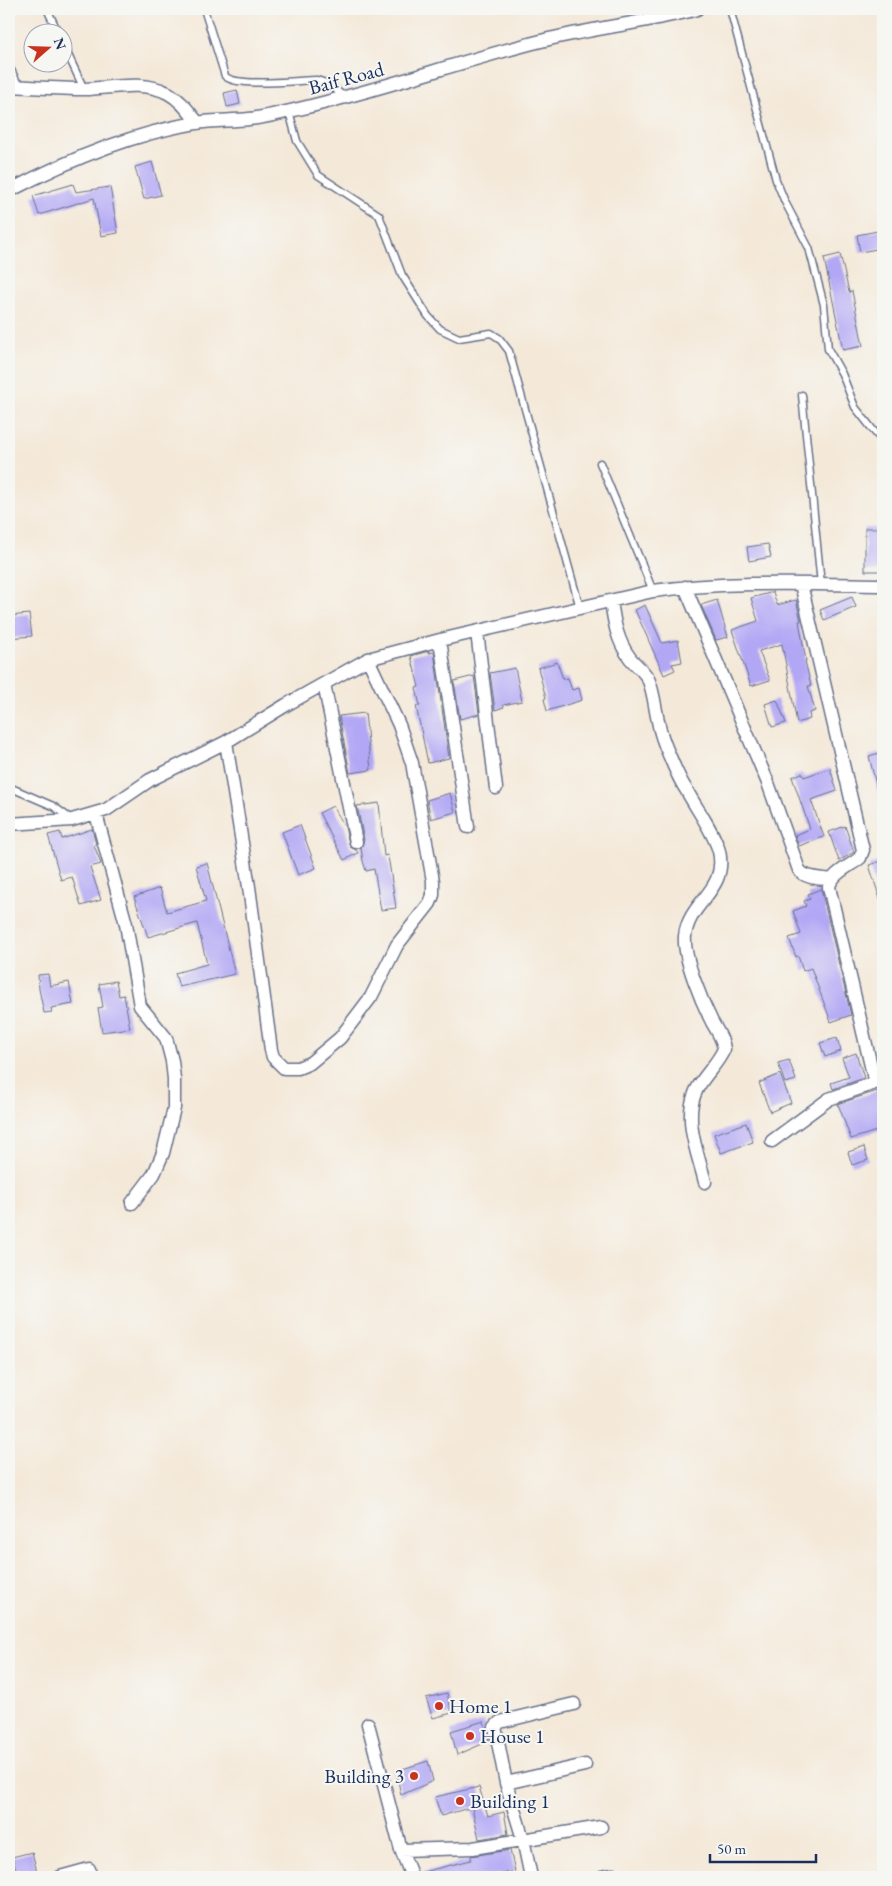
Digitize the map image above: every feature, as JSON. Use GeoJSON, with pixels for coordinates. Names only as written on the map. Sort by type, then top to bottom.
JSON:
{"type":"FeatureCollection","features":[{"type":"Feature","properties":{"kind":"street","name":"Baif Road"},"geometry":{"type":"LineString","coordinates":[[9,190],[106,146],[136,136],[198,122],[250,119],[289,112],[345,98],[542,41],[575,33],[651,20],[696,9]]}},
{"type":"Feature","properties":{"kind":"street"},"geometry":{"type":"LineString","coordinates":[[14,86],[84,89],[151,87],[178,99],[198,122]]}},
{"type":"Feature","properties":{"kind":"street"},"geometry":{"type":"LineString","coordinates":[[772,1141],[829,1099],[879,1081],[830,894],[830,883],[832,880],[860,858],[862,850],[801,584]]}},
{"type":"Feature","properties":{"kind":"street"},"geometry":{"type":"LineString","coordinates":[[9,824],[72,820],[96,814],[115,805],[150,780],[226,742],[286,705],[368,659],[440,640],[653,591],[685,587],[801,584],[883,585]]}},
{"type":"Feature","properties":{"kind":"street"},"geometry":{"type":"LineString","coordinates":[[685,587],[768,783],[799,870],[802,874],[808,876],[832,880]]}},
{"type":"Feature","properties":{"kind":"street"},"geometry":{"type":"LineString","coordinates":[[611,601],[620,643],[630,659],[649,679],[658,724],[669,755],[719,852],[718,880],[691,917],[685,938],[687,954],[698,991],[720,1036],[724,1049],[704,1077],[696,1091],[691,1106],[691,1122],[704,1182]]}},
{"type":"Feature","properties":{"kind":"street"},"geometry":{"type":"LineString","coordinates":[[477,632],[496,788]]}},
{"type":"Feature","properties":{"kind":"street"},"geometry":{"type":"LineString","coordinates":[[440,640],[468,827]]}},
{"type":"Feature","properties":{"kind":"street"},"geometry":{"type":"LineString","coordinates":[[226,742],[249,887],[270,1050],[273,1057],[284,1068],[298,1068],[310,1062],[340,1038],[353,1022],[371,997],[397,945],[430,903],[433,895],[412,763],[399,724],[368,659]]}},
{"type":"Feature","properties":{"kind":"street"},"geometry":{"type":"LineString","coordinates":[[324,684],[356,842]]}},
{"type":"Feature","properties":{"kind":"street"},"geometry":{"type":"LineString","coordinates":[[96,814],[126,924],[140,1006],[166,1038],[174,1079],[174,1108],[163,1153],[154,1174],[132,1203]]}},
{"type":"Feature","properties":{"kind":"street"},"geometry":{"type":"LineString","coordinates":[[531,1877],[523,1839],[506,1783],[494,1731],[496,1724],[574,1704]]}},
{"type":"Feature","properties":{"kind":"street"},"geometry":{"type":"LineString","coordinates":[[368,1724],[401,1850],[412,1877]]}},
{"type":"Feature","properties":{"kind":"street"},"geometry":{"type":"LineString","coordinates":[[506,1783],[585,1765]]}},
{"type":"Feature","properties":{"kind":"street"},"geometry":{"type":"LineString","coordinates":[[401,1850],[473,1848],[601,1826]]}},
{"type":"Feature","properties":{"kind":"street"},"geometry":{"type":"LineString","coordinates":[[60,1877],[89,1869]]}},
{"type":"Feature","properties":{"kind":"lane"},"geometry":{"type":"LineString","coordinates":[[47,9],[53,22]]}},
{"type":"Feature","properties":{"kind":"lane"},"geometry":{"type":"LineString","coordinates":[[204,9],[225,76],[228,80],[242,83],[317,80],[328,84],[345,98]]}},
{"type":"Feature","properties":{"kind":"lane"},"geometry":{"type":"LineString","coordinates":[[730,9],[776,180],[785,202],[809,248],[824,305],[828,349],[842,374],[855,407],[883,439]]}},
{"type":"Feature","properties":{"kind":"lane"},"geometry":{"type":"LineString","coordinates":[[72,63],[84,89]]}},
{"type":"Feature","properties":{"kind":"lane"},"geometry":{"type":"LineString","coordinates":[[9,66],[14,86]]}},
{"type":"Feature","properties":{"kind":"lane"},"geometry":{"type":"LineString","coordinates":[[289,112],[297,141],[318,175],[380,215],[402,275],[428,316],[440,329],[459,338],[491,333],[499,338],[509,351],[580,608]]}},
{"type":"Feature","properties":{"kind":"lane"},"geometry":{"type":"LineString","coordinates":[[802,395],[821,584]]}},
{"type":"Feature","properties":{"kind":"lane"},"geometry":{"type":"LineString","coordinates":[[600,463],[653,591]]}},
{"type":"Feature","properties":{"kind":"lane"},"geometry":{"type":"LineString","coordinates":[[9,786],[53,806],[72,820]]}},
{"type":"Feature","properties":{"kind":"building"},"geometry":{"type":"Polygon","coordinates":[[[237,90],[240,104],[227,107],[224,93],[237,90]]]}},
{"type":"Feature","properties":{"kind":"building"},"geometry":{"type":"Polygon","coordinates":[[[152,162],[161,195],[144,199],[135,167],[152,162]]]}},
{"type":"Feature","properties":{"kind":"building"},"geometry":{"type":"Polygon","coordinates":[[[73,184],[76,192],[110,187],[118,233],[101,236],[94,198],[39,215],[33,196],[73,184]]]}},
{"type":"Feature","properties":{"kind":"building"},"geometry":{"type":"Polygon","coordinates":[[[883,230],[883,248],[860,252],[857,235],[883,230]]]}},
{"type":"Feature","properties":{"kind":"building"},"geometry":{"type":"Polygon","coordinates":[[[840,254],[849,292],[852,291],[863,346],[843,350],[824,258],[840,254]]]}},
{"type":"Feature","properties":{"kind":"building"},"geometry":{"type":"Polygon","coordinates":[[[865,528],[883,528],[883,571],[865,571],[865,528]]]}},
{"type":"Feature","properties":{"kind":"building"},"geometry":{"type":"Polygon","coordinates":[[[768,544],[771,557],[749,561],[747,547],[768,544]]]}},
{"type":"Feature","properties":{"kind":"building"},"geometry":{"type":"Polygon","coordinates":[[[773,592],[777,605],[796,600],[801,621],[799,621],[805,661],[811,686],[808,686],[815,711],[809,713],[810,719],[797,723],[782,644],[759,651],[770,680],[751,686],[732,630],[758,621],[751,598],[773,592]]]}},
{"type":"Feature","properties":{"kind":"building"},"geometry":{"type":"Polygon","coordinates":[[[852,597],[856,607],[824,620],[820,610],[852,597]]]}},
{"type":"Feature","properties":{"kind":"building"},"geometry":{"type":"Polygon","coordinates":[[[717,600],[728,637],[716,640],[701,605],[717,600]]]}},
{"type":"Feature","properties":{"kind":"building"},"geometry":{"type":"Polygon","coordinates":[[[645,605],[662,643],[678,640],[682,662],[672,664],[675,670],[664,675],[635,610],[645,605]]]}},
{"type":"Feature","properties":{"kind":"building"},"geometry":{"type":"Polygon","coordinates":[[[29,614],[32,636],[9,638],[9,616],[29,614]]]}},
{"type":"Feature","properties":{"kind":"building"},"geometry":{"type":"Polygon","coordinates":[[[429,651],[429,653],[434,652],[449,758],[428,763],[416,706],[420,706],[416,688],[419,687],[411,656],[429,651]]]}},
{"type":"Feature","properties":{"kind":"building"},"geometry":{"type":"Polygon","coordinates":[[[557,662],[563,679],[568,678],[572,690],[579,688],[582,700],[547,711],[544,699],[546,698],[538,668],[557,662]]]}},
{"type":"Feature","properties":{"kind":"building"},"geometry":{"type":"Polygon","coordinates":[[[515,668],[522,701],[503,705],[504,707],[495,710],[490,673],[515,668]]]}},
{"type":"Feature","properties":{"kind":"building"},"geometry":{"type":"Polygon","coordinates":[[[474,676],[479,714],[460,719],[454,681],[474,676]]]}},
{"type":"Feature","properties":{"kind":"building"},"geometry":{"type":"Polygon","coordinates":[[[777,700],[786,723],[772,727],[765,704],[777,700]]]}},
{"type":"Feature","properties":{"kind":"building"},"geometry":{"type":"Polygon","coordinates":[[[365,713],[371,770],[350,773],[339,716],[365,713]]]}},
{"type":"Feature","properties":{"kind":"building"},"geometry":{"type":"Polygon","coordinates":[[[883,752],[883,797],[879,797],[869,756],[883,752]]]}},
{"type":"Feature","properties":{"kind":"building"},"geometry":{"type":"Polygon","coordinates":[[[830,768],[837,791],[811,800],[824,837],[799,846],[795,835],[810,829],[792,777],[802,773],[804,777],[830,768]]]}},
{"type":"Feature","properties":{"kind":"building"},"geometry":{"type":"Polygon","coordinates":[[[450,793],[455,812],[431,819],[427,800],[450,793]]]}},
{"type":"Feature","properties":{"kind":"building"},"geometry":{"type":"Polygon","coordinates":[[[379,803],[384,856],[387,855],[389,862],[396,908],[381,910],[374,869],[366,871],[363,861],[361,848],[364,840],[357,806],[379,803]]]}},
{"type":"Feature","properties":{"kind":"building"},"geometry":{"type":"Polygon","coordinates":[[[333,806],[345,827],[350,847],[358,853],[344,860],[319,813],[333,806]]]}},
{"type":"Feature","properties":{"kind":"building"},"geometry":{"type":"Polygon","coordinates":[[[300,825],[316,868],[298,875],[282,832],[300,825]]]}},
{"type":"Feature","properties":{"kind":"building"},"geometry":{"type":"Polygon","coordinates":[[[845,826],[854,852],[839,861],[829,832],[845,826]]]}},
{"type":"Feature","properties":{"kind":"building"},"geometry":{"type":"Polygon","coordinates":[[[92,829],[96,844],[94,845],[101,864],[90,867],[101,900],[81,906],[72,877],[61,880],[48,835],[60,832],[62,839],[92,829]]]}},
{"type":"Feature","properties":{"kind":"building"},"geometry":{"type":"Polygon","coordinates":[[[881,861],[883,868],[883,902],[881,902],[869,865],[881,861]]]}},
{"type":"Feature","properties":{"kind":"building"},"geometry":{"type":"Polygon","coordinates":[[[207,863],[235,974],[179,987],[175,973],[207,964],[197,923],[148,937],[134,897],[160,888],[167,912],[206,901],[196,866],[207,863]]]}},
{"type":"Feature","properties":{"kind":"building"},"geometry":{"type":"Polygon","coordinates":[[[821,889],[851,1015],[831,1022],[811,968],[803,971],[789,938],[801,934],[793,911],[806,906],[804,901],[810,899],[808,894],[821,889]]]}},
{"type":"Feature","properties":{"kind":"building"},"geometry":{"type":"Polygon","coordinates":[[[48,974],[50,986],[69,982],[73,1004],[51,1008],[52,1012],[44,1013],[38,975],[48,974]]]}},
{"type":"Feature","properties":{"kind":"building"},"geometry":{"type":"Polygon","coordinates":[[[116,981],[119,996],[124,995],[130,1028],[102,1032],[98,1008],[103,1007],[99,984],[116,981]]]}},
{"type":"Feature","properties":{"kind":"building"},"geometry":{"type":"Polygon","coordinates":[[[837,1038],[841,1051],[825,1057],[820,1043],[837,1038]]]}},
{"type":"Feature","properties":{"kind":"building"},"geometry":{"type":"Polygon","coordinates":[[[856,1053],[864,1078],[833,1089],[831,1083],[849,1077],[842,1058],[856,1053]]]}},
{"type":"Feature","properties":{"kind":"building"},"geometry":{"type":"Polygon","coordinates":[[[789,1060],[796,1080],[785,1083],[778,1063],[789,1060]]]}},
{"type":"Feature","properties":{"kind":"building"},"geometry":{"type":"Polygon","coordinates":[[[780,1074],[791,1103],[770,1112],[759,1083],[780,1074]]]}},
{"type":"Feature","properties":{"kind":"building"},"geometry":{"type":"Polygon","coordinates":[[[877,1091],[883,1112],[883,1129],[851,1139],[838,1104],[877,1091]]]}},
{"type":"Feature","properties":{"kind":"building"},"geometry":{"type":"Polygon","coordinates":[[[746,1123],[753,1142],[721,1153],[714,1134],[746,1123]]]}},
{"type":"Feature","properties":{"kind":"building"},"geometry":{"type":"Polygon","coordinates":[[[864,1147],[868,1160],[852,1165],[848,1152],[864,1147]]]}},
{"type":"Feature","properties":{"kind":"building","name":"Home 1"},"geometry":{"type":"Polygon","coordinates":[[[447,1693],[452,1713],[433,1718],[426,1698],[447,1693]]]}},
{"type":"Feature","properties":{"kind":"building","name":"House 1"},"geometry":{"type":"Polygon","coordinates":[[[484,1721],[489,1741],[457,1755],[451,1731],[484,1721]]]}},
{"type":"Feature","properties":{"kind":"building","name":"Building 3"},"geometry":{"type":"Polygon","coordinates":[[[428,1761],[433,1781],[401,1795],[396,1771],[428,1761]]]}},
{"type":"Feature","properties":{"kind":"building"},"geometry":{"type":"Polygon","coordinates":[[[479,1787],[488,1816],[504,1812],[508,1834],[479,1839],[472,1807],[441,1816],[435,1797],[479,1787]]]}},
{"type":"Feature","properties":{"kind":"building"},"geometry":{"type":"Polygon","coordinates":[[[510,1850],[515,1871],[487,1877],[420,1877],[419,1873],[471,1860],[471,1856],[510,1850]]]}},
{"type":"Feature","properties":{"kind":"building"},"geometry":{"type":"Polygon","coordinates":[[[32,1852],[37,1872],[19,1877],[12,1857],[32,1852]]]}},
{"type":"Feature","properties":{"kind":"place","name":"Home 1"},"geometry":{"type":"Point","coordinates":[439,1706]}},
{"type":"Feature","properties":{"kind":"place","name":"House 1"},"geometry":{"type":"Point","coordinates":[470,1736]}},
{"type":"Feature","properties":{"kind":"place","name":"Building 3"},"geometry":{"type":"Point","coordinates":[414,1776]}},
{"type":"Feature","properties":{"kind":"place","name":"Building 1"},"geometry":{"type":"Point","coordinates":[460,1801]}}]}
